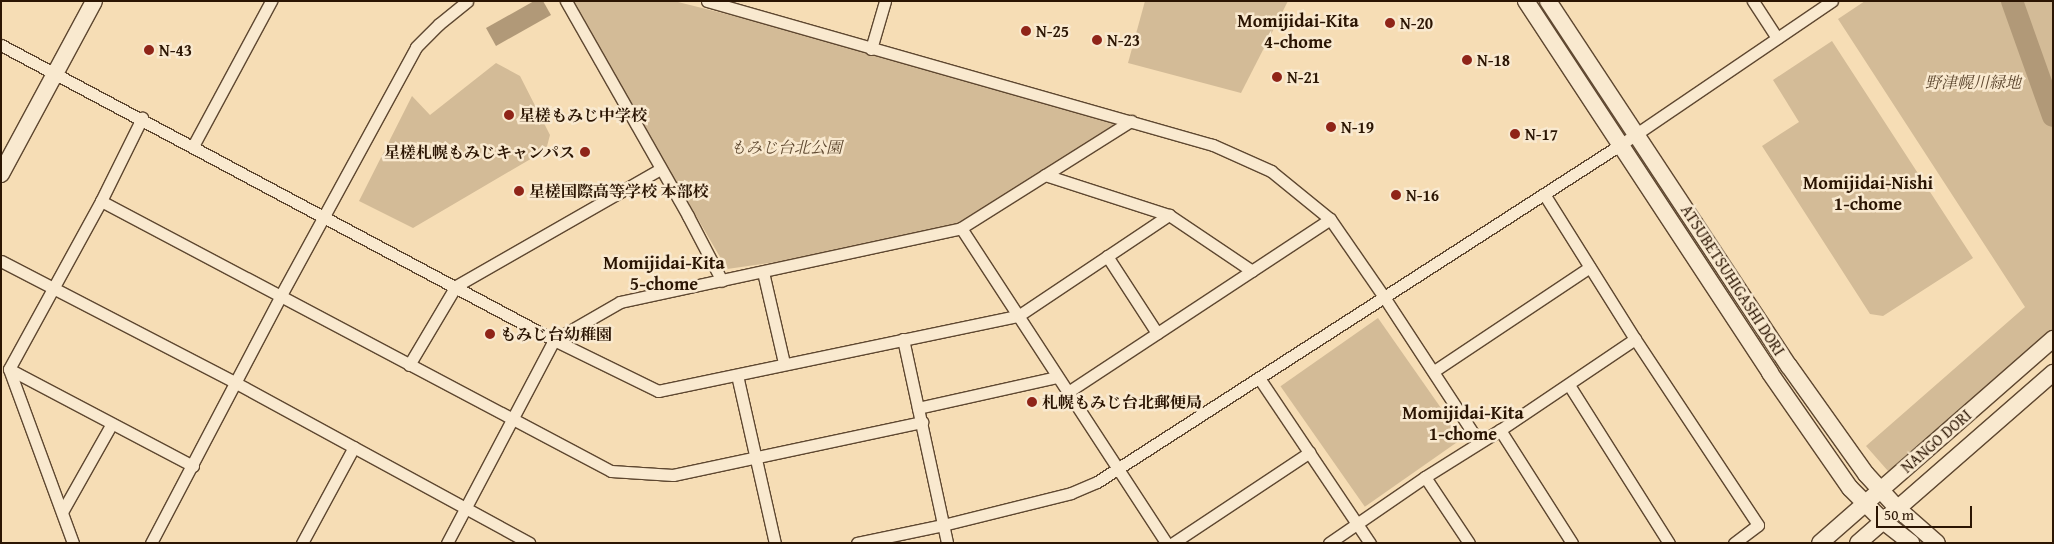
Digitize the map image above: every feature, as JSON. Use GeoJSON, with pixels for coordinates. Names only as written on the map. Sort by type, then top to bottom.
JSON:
{"type":"FeatureCollection","features":[{"type":"Feature","properties":{"kind":"street"},"geometry":{"type":"LineString","coordinates":[[1,174],[94,1]]}},
{"type":"Feature","properties":{"kind":"street"},"geometry":{"type":"LineString","coordinates":[[193,146],[270,1]]}},
{"type":"Feature","properties":{"kind":"street"},"geometry":{"type":"LineString","coordinates":[[151,543],[281,295],[416,47],[439,24],[467,1]]}},
{"type":"Feature","properties":{"kind":"street"},"geometry":{"type":"LineString","coordinates":[[566,1],[688,216],[722,281]]}},
{"type":"Feature","properties":{"kind":"street"},"geometry":{"type":"LineString","coordinates":[[706,1],[1213,145],[1271,171],[1330,220],[1434,371],[1479,442]]}},
{"type":"Feature","properties":{"kind":"street"},"geometry":{"type":"LineString","coordinates":[[871,49],[885,1]]}},
{"type":"Feature","properties":{"kind":"street","name":"ATSUBETSUHIGASHI DORI"},"geometry":{"type":"LineString","coordinates":[[1526,1],[1770,373],[1850,488],[1883,521],[1911,543]]}},
{"type":"Feature","properties":{"kind":"street","name":"ATSUBETSUHIGASHI DORI"},"geometry":{"type":"LineString","coordinates":[[1548,1],[1789,366],[1866,474],[1898,508],[1937,543]]}},
{"type":"Feature","properties":{"kind":"street"},"geometry":{"type":"LineString","coordinates":[[1753,1],[1777,38]]}},
{"type":"Feature","properties":{"kind":"street"},"geometry":{"type":"LineString","coordinates":[[857,543],[943,525],[1070,493],[1097,482],[1120,469],[1620,145],[1832,1]]}},
{"type":"Feature","properties":{"kind":"street"},"geometry":{"type":"LineString","coordinates":[[1,45],[142,118],[554,340],[658,391],[1018,316],[1169,215]]}},
{"type":"Feature","properties":{"kind":"street"},"geometry":{"type":"LineString","coordinates":[[73,543],[9,369],[101,201],[142,118]]}},
{"type":"Feature","properties":{"kind":"street"},"geometry":{"type":"LineString","coordinates":[[446,543],[510,419],[554,340],[620,302],[961,228],[1131,122]]}},
{"type":"Feature","properties":{"kind":"street"},"geometry":{"type":"LineString","coordinates":[[409,365],[456,286],[660,169]]}},
{"type":"Feature","properties":{"kind":"street"},"geometry":{"type":"LineString","coordinates":[[1045,175],[1169,215],[1252,272]]}},
{"type":"Feature","properties":{"kind":"street"},"geometry":{"type":"LineString","coordinates":[[1544,194],[1635,339],[1758,525],[1734,543]]}},
{"type":"Feature","properties":{"kind":"street"},"geometry":{"type":"LineString","coordinates":[[101,201],[611,471],[673,475],[922,422]]}},
{"type":"Feature","properties":{"kind":"street"},"geometry":{"type":"LineString","coordinates":[[1068,392],[1330,220]]}},
{"type":"Feature","properties":{"kind":"street"},"geometry":{"type":"LineString","coordinates":[[961,228],[1057,377],[1120,469],[1166,543]]}},
{"type":"Feature","properties":{"kind":"street"},"geometry":{"type":"LineString","coordinates":[[1108,256],[1156,333]]}},
{"type":"Feature","properties":{"kind":"street"},"geometry":{"type":"LineString","coordinates":[[1,261],[236,383],[464,507],[524,542]]}},
{"type":"Feature","properties":{"kind":"street"},"geometry":{"type":"LineString","coordinates":[[1434,371],[1590,267]]}},
{"type":"Feature","properties":{"kind":"street"},"geometry":{"type":"LineString","coordinates":[[763,272],[784,364]]}},
{"type":"Feature","properties":{"kind":"street"},"geometry":{"type":"LineString","coordinates":[[903,339],[947,543]]}},
{"type":"Feature","properties":{"kind":"street"},"geometry":{"type":"LineString","coordinates":[[1329,543],[1425,477],[1569,385],[1635,339]]}},
{"type":"Feature","properties":{"kind":"street","name":"NANGO DORI"},"geometry":{"type":"LineString","coordinates":[[1820,543],[2053,339]]}},
{"type":"Feature","properties":{"kind":"street"},"geometry":{"type":"LineString","coordinates":[[9,369],[111,425],[193,466]]}},
{"type":"Feature","properties":{"kind":"street"},"geometry":{"type":"LineString","coordinates":[[737,375],[775,543]]}},
{"type":"Feature","properties":{"kind":"street","name":"NANGO DORI"},"geometry":{"type":"LineString","coordinates":[[1858,543],[2052,375]]}},
{"type":"Feature","properties":{"kind":"street"},"geometry":{"type":"LineString","coordinates":[[918,408],[1057,377]]}},
{"type":"Feature","properties":{"kind":"street"},"geometry":{"type":"LineString","coordinates":[[1259,378],[1370,543]]}},
{"type":"Feature","properties":{"kind":"street"},"geometry":{"type":"LineString","coordinates":[[1569,385],[1669,543]]}},
{"type":"Feature","properties":{"kind":"street"},"geometry":{"type":"LineString","coordinates":[[62,512],[111,425]]}},
{"type":"Feature","properties":{"kind":"street"},"geometry":{"type":"LineString","coordinates":[[1500,430],[1572,543]]}},
{"type":"Feature","properties":{"kind":"street"},"geometry":{"type":"LineString","coordinates":[[302,543],[354,447]]}},
{"type":"Feature","properties":{"kind":"street"},"geometry":{"type":"LineString","coordinates":[[1173,543],[1310,452]]}},
{"type":"Feature","properties":{"kind":"street"},"geometry":{"type":"LineString","coordinates":[[1425,477],[1469,543]]}},
{"type":"Feature","properties":{"kind":"green space","name":"もみじ台北公園"},"geometry":{"type":"Polygon","coordinates":[[[571,1],[674,1],[806,34],[1123,126],[961,226],[818,256],[727,269],[571,1]]]}},
{"type":"Feature","properties":{"kind":"green space"},"geometry":{"type":"Polygon","coordinates":[[[1145,1],[1288,1],[1241,93],[1128,63],[1145,1]]]}},
{"type":"Feature","properties":{"kind":"green space","name":"野津幌川緑地"},"geometry":{"type":"Polygon","coordinates":[[[1865,1],[2053,1],[2053,335],[1913,458],[1888,471],[1866,446],[2025,307],[1838,19],[1865,1]]]}},
{"type":"Feature","properties":{"kind":"green space"},"geometry":{"type":"Polygon","coordinates":[[[1832,41],[1973,258],[1883,316],[1870,314],[1762,146],[1799,122],[1773,80],[1832,41]]]}},
{"type":"Feature","properties":{"kind":"green space"},"geometry":{"type":"Polygon","coordinates":[[[496,63],[520,76],[550,135],[546,150],[413,228],[359,201],[412,96],[430,115],[496,63]]]}},
{"type":"Feature","properties":{"kind":"green space"},"geometry":{"type":"Polygon","coordinates":[[[1378,318],[1462,438],[1365,507],[1281,386],[1378,318]]]}},
{"type":"Feature","properties":{"kind":"shaded area"},"geometry":{"type":"Polygon","coordinates":[[[534,1],[543,1],[551,15],[496,46],[486,28],[534,1]]]}},
{"type":"Feature","properties":{"kind":"waterway"},"geometry":{"type":"LineString","coordinates":[[2012,1],[2053,116]]}},
{"type":"Feature","properties":{"kind":"place","name":"N-20"},"geometry":{"type":"Point","coordinates":[1390,23]}},
{"type":"Feature","properties":{"kind":"place","name":"N-25"},"geometry":{"type":"Point","coordinates":[1026,31]}},
{"type":"Feature","properties":{"kind":"place","name":"N-23"},"geometry":{"type":"Point","coordinates":[1097,40]}},
{"type":"Feature","properties":{"kind":"place","name":"N-43"},"geometry":{"type":"Point","coordinates":[149,50]}},
{"type":"Feature","properties":{"kind":"place","name":"N-18"},"geometry":{"type":"Point","coordinates":[1467,60]}},
{"type":"Feature","properties":{"kind":"place","name":"N-21"},"geometry":{"type":"Point","coordinates":[1277,77]}},
{"type":"Feature","properties":{"kind":"place","name":"星槎もみじ中学校"},"geometry":{"type":"Point","coordinates":[509,115]}},
{"type":"Feature","properties":{"kind":"place","name":"N-19"},"geometry":{"type":"Point","coordinates":[1331,127]}},
{"type":"Feature","properties":{"kind":"place","name":"N-17"},"geometry":{"type":"Point","coordinates":[1515,134]}},
{"type":"Feature","properties":{"kind":"place","name":"星槎札幌もみじキャンパス"},"geometry":{"type":"Point","coordinates":[585,152]}},
{"type":"Feature","properties":{"kind":"place","name":"星槎国際高等学校 本部校"},"geometry":{"type":"Point","coordinates":[519,191]}},
{"type":"Feature","properties":{"kind":"place","name":"N-16"},"geometry":{"type":"Point","coordinates":[1396,195]}},
{"type":"Feature","properties":{"kind":"place","name":"もみじ台幼稚園"},"geometry":{"type":"Point","coordinates":[490,334]}},
{"type":"Feature","properties":{"kind":"place","name":"札幌もみじ台北郵便局"},"geometry":{"type":"Point","coordinates":[1032,402]}},
{"type":"Feature","properties":{"kind":"district","name":"Momijidai-Kita 4-chome"},"geometry":{"type":"Point","coordinates":[1298,32]}},
{"type":"Feature","properties":{"kind":"district","name":"Momijidai-Nishi 1-chome"},"geometry":{"type":"Point","coordinates":[1868,194]}},
{"type":"Feature","properties":{"kind":"district","name":"Momijidai-Kita 5-chome"},"geometry":{"type":"Point","coordinates":[664,274]}},
{"type":"Feature","properties":{"kind":"district","name":"Momijidai-Kita 1-chome"},"geometry":{"type":"Point","coordinates":[1463,424]}}]}
